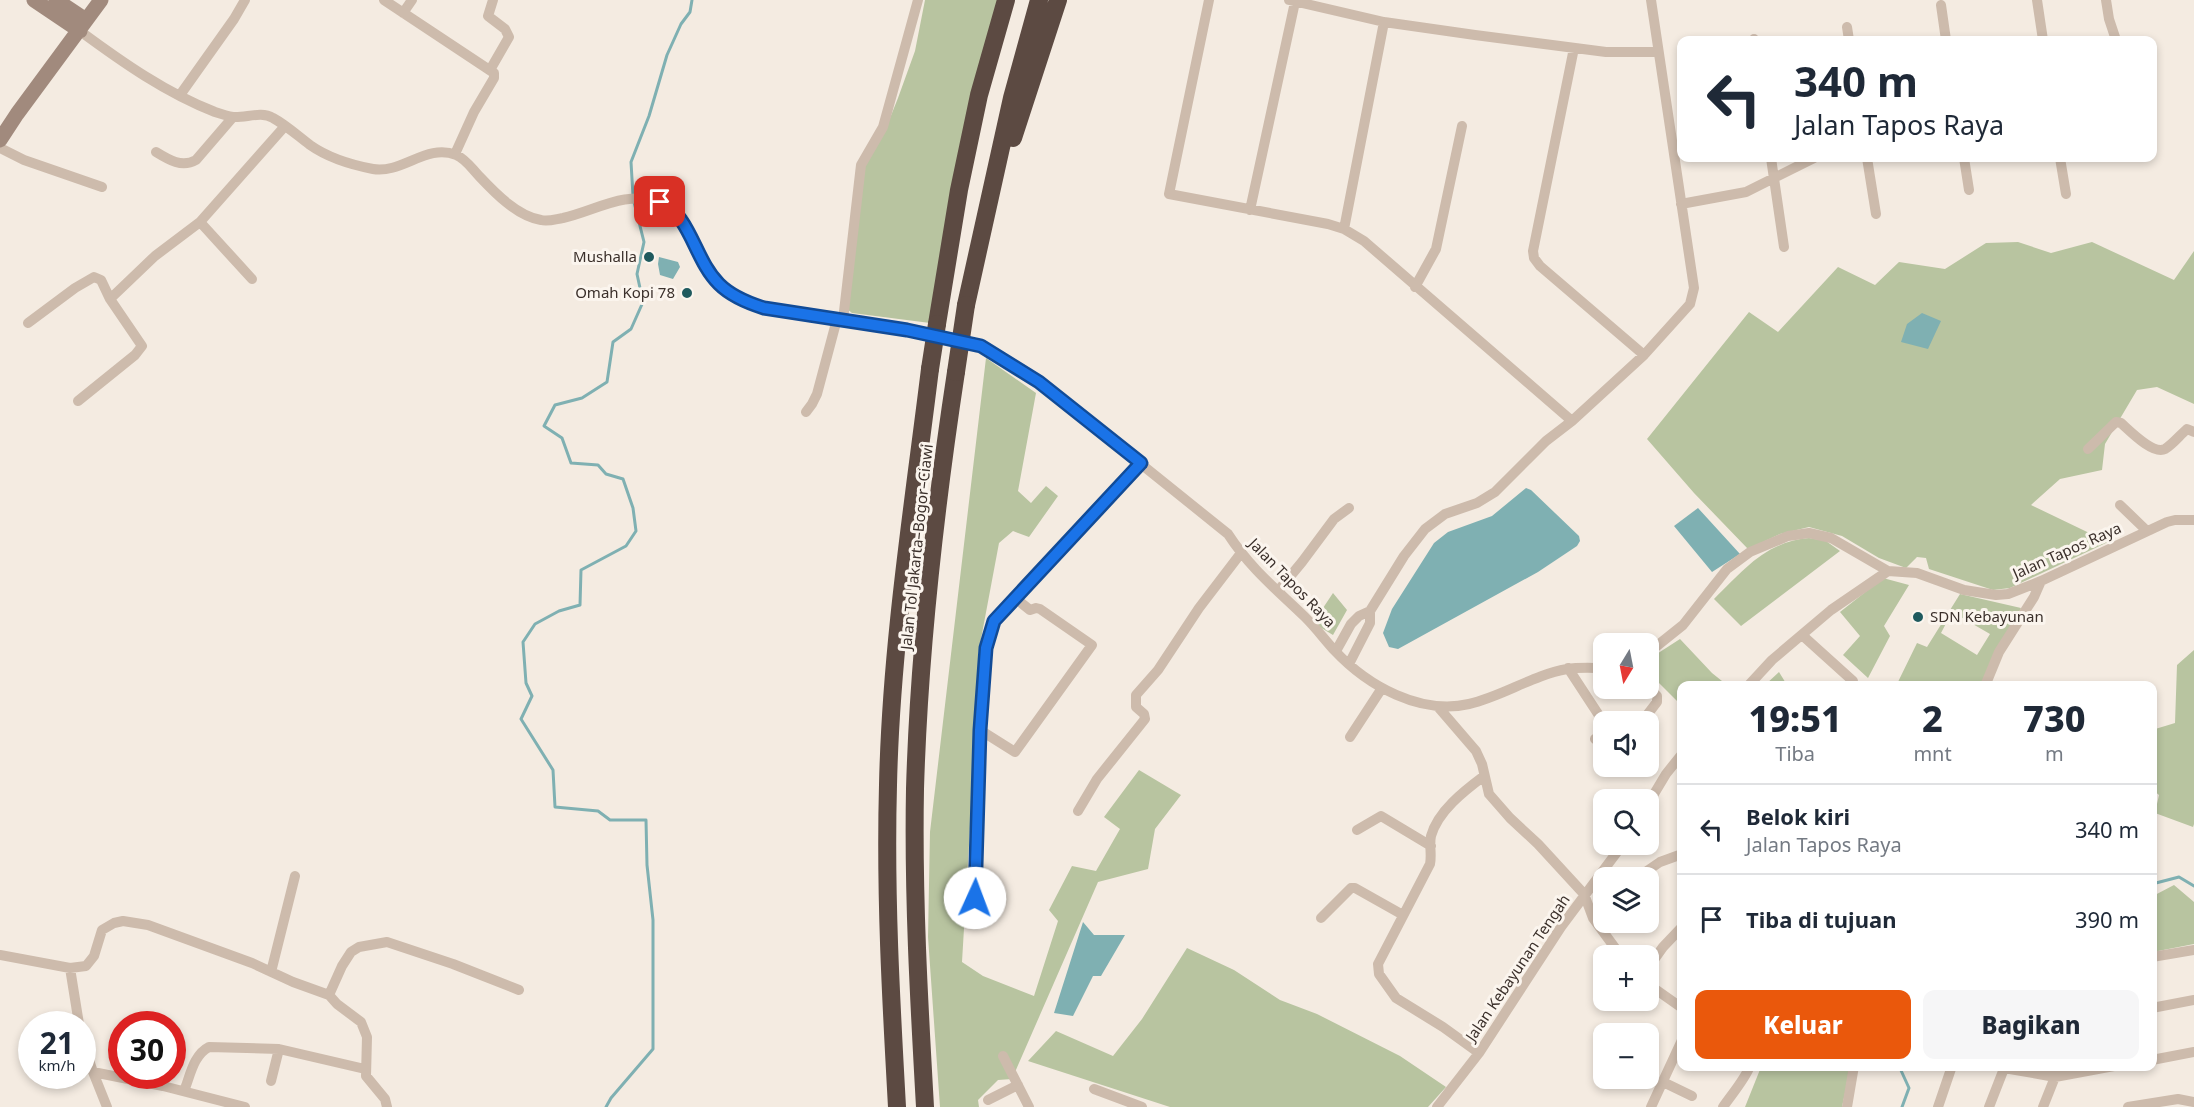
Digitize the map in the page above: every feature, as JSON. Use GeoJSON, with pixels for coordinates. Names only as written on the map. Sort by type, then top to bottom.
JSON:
{"type":"FeatureCollection","features":[{"type":"Feature","properties":{"kind":"highway","name":"Jalan Tol Jakarta–Bogor–Ciawi"},"geometry":{"type":"LineString","coordinates":[[897,1107],[887,938],[888,784],[896,660],[930,369],[959,190],[977,106],[1006,0]]}},
{"type":"Feature","properties":{"kind":"highway","name":"Jalan Tol Jakarta–Bogor–Ciawi"},"geometry":{"type":"LineString","coordinates":[[925,1107],[916,954],[915,789],[934,529],[966,305],[1012,99],[1039,0]]}},
{"type":"Feature","properties":{"kind":"highway"},"geometry":{"type":"LineString","coordinates":[[972,279],[1008,154],[1058,0]]}},
{"type":"Feature","properties":{"kind":"main road"},"geometry":{"type":"LineString","coordinates":[[34,0],[83,26]]}},
{"type":"Feature","properties":{"kind":"main road"},"geometry":{"type":"LineString","coordinates":[[56,0],[83,26]]}},
{"type":"Feature","properties":{"kind":"main road"},"geometry":{"type":"LineString","coordinates":[[0,140],[101,0]]}},
{"type":"Feature","properties":{"kind":"street"},"geometry":{"type":"LineString","coordinates":[[180,95],[245,0]]}},
{"type":"Feature","properties":{"kind":"street"},"geometry":{"type":"LineString","coordinates":[[83,26],[92,40],[141,75],[180,95],[216,112],[233,117],[272,117],[312,147],[325,153],[371,169],[387,170],[439,152],[455,154],[474,112],[494,78],[494,73],[384,0]]}},
{"type":"Feature","properties":{"kind":"street"},"geometry":{"type":"LineString","coordinates":[[403,13],[412,0]]}},
{"type":"Feature","properties":{"kind":"street"},"geometry":{"type":"LineString","coordinates":[[490,70],[509,37],[505,29],[488,16],[493,0]]}},
{"type":"Feature","properties":{"kind":"street"},"geometry":{"type":"LineString","coordinates":[[806,411],[818,394],[840,319],[861,165],[883,127],[918,0]]}},
{"type":"Feature","properties":{"kind":"street"},"geometry":{"type":"LineString","coordinates":[[1209,0],[1169,194],[1344,229],[1364,241],[1572,421]]}},
{"type":"Feature","properties":{"kind":"street"},"geometry":{"type":"LineString","coordinates":[[1349,664],[1370,623],[1370,611],[1404,556],[1425,529],[1445,513],[1477,503],[1495,492],[1546,441],[1572,421],[1644,355],[1690,304],[1694,288],[1651,0]]}},
{"type":"Feature","properties":{"kind":"street"},"geometry":{"type":"LineString","coordinates":[[2037,0],[2042,36]]}},
{"type":"Feature","properties":{"kind":"street"},"geometry":{"type":"LineString","coordinates":[[2106,0],[2115,36]]}},
{"type":"Feature","properties":{"kind":"street"},"geometry":{"type":"LineString","coordinates":[[1250,210],[1292,1],[1384,22],[1574,48],[1658,52]]}},
{"type":"Feature","properties":{"kind":"street"},"geometry":{"type":"LineString","coordinates":[[1941,5],[1945,36]]}},
{"type":"Feature","properties":{"kind":"street"},"geometry":{"type":"LineString","coordinates":[[1344,229],[1384,22]]}},
{"type":"Feature","properties":{"kind":"street"},"geometry":{"type":"LineString","coordinates":[[1847,27],[1849,36]]}},
{"type":"Feature","properties":{"kind":"street"},"geometry":{"type":"LineString","coordinates":[[1574,48],[1533,251],[1534,258],[1540,266],[1644,355]]}},
{"type":"Feature","properties":{"kind":"street"},"geometry":{"type":"LineString","coordinates":[[156,152],[171,161],[191,163],[233,117]]}},
{"type":"Feature","properties":{"kind":"street"},"geometry":{"type":"LineString","coordinates":[[110,298],[155,256],[200,222],[285,126]]}},
{"type":"Feature","properties":{"kind":"street"},"geometry":{"type":"LineString","coordinates":[[1415,287],[1436,249],[1462,126]]}},
{"type":"Feature","properties":{"kind":"street"},"geometry":{"type":"LineString","coordinates":[[0,148],[24,160],[102,187]]}},
{"type":"Feature","properties":{"kind":"street","name":"Jalan Tapos Raya"},"geometry":{"type":"LineString","coordinates":[[455,154],[466,161],[507,203],[537,220],[546,221],[569,216],[608,203],[631,199],[660,202],[682,220],[703,262],[719,284],[747,303],[764,308],[840,319],[981,346],[1039,382],[1228,534],[1251,566],[1314,626],[1335,651],[1382,688],[1439,708],[1469,704],[1568,668],[1593,668]]}},
{"type":"Feature","properties":{"kind":"street"},"geometry":{"type":"LineString","coordinates":[[1772,162],[1784,247]]}},
{"type":"Feature","properties":{"kind":"street"},"geometry":{"type":"LineString","coordinates":[[1681,204],[1746,192],[1806,162]]}},
{"type":"Feature","properties":{"kind":"street"},"geometry":{"type":"LineString","coordinates":[[1868,162],[1876,214]]}},
{"type":"Feature","properties":{"kind":"street"},"geometry":{"type":"LineString","coordinates":[[1965,162],[1969,190]]}},
{"type":"Feature","properties":{"kind":"street"},"geometry":{"type":"LineString","coordinates":[[2061,162],[2066,194]]}},
{"type":"Feature","properties":{"kind":"street"},"geometry":{"type":"LineString","coordinates":[[200,222],[252,279]]}},
{"type":"Feature","properties":{"kind":"street"},"geometry":{"type":"LineString","coordinates":[[28,323],[75,288],[94,277],[101,280],[110,298],[142,346],[135,355],[78,401]]}},
{"type":"Feature","properties":{"kind":"street"},"geometry":{"type":"LineString","coordinates":[[2088,449],[2116,422],[2121,423],[2148,446],[2157,450],[2167,448],[2187,429],[2194,432]]}},
{"type":"Feature","properties":{"kind":"street"},"geometry":{"type":"LineString","coordinates":[[974,921],[980,730],[986,648],[994,621],[1141,463]]}},
{"type":"Feature","properties":{"kind":"street"},"geometry":{"type":"LineString","coordinates":[[2120,505],[2147,531]]}},
{"type":"Feature","properties":{"kind":"street"},"geometry":{"type":"LineString","coordinates":[[1278,591],[1334,519],[1350,508]]}},
{"type":"Feature","properties":{"kind":"street","name":"Jalan Tapos Raya"},"geometry":{"type":"LineString","coordinates":[[1659,644],[1683,625],[1727,569],[1750,552],[1788,536],[1809,532],[1831,538],[1888,571],[1917,573],[1964,590],[1996,595],[2008,594],[2041,581],[2175,519],[2194,520]]}},
{"type":"Feature","properties":{"kind":"street"},"geometry":{"type":"LineString","coordinates":[[1078,811],[1097,779],[1144,718],[1144,714],[1136,707],[1136,695],[1158,670],[1198,608],[1241,553]]}},
{"type":"Feature","properties":{"kind":"street"},"geometry":{"type":"LineString","coordinates":[[1753,681],[1772,660],[1831,610],[1888,571]]}},
{"type":"Feature","properties":{"kind":"street"},"geometry":{"type":"LineString","coordinates":[[1987,681],[1999,652],[2034,597],[2041,581]]}},
{"type":"Feature","properties":{"kind":"street"},"geometry":{"type":"LineString","coordinates":[[980,730],[1015,752],[1092,645],[1040,609],[1030,610],[1015,598]]}},
{"type":"Feature","properties":{"kind":"street"},"geometry":{"type":"LineString","coordinates":[[1335,651],[1351,624],[1359,616],[1370,611]]}},
{"type":"Feature","properties":{"kind":"street"},"geometry":{"type":"LineString","coordinates":[[1802,635],[1853,681]]}},
{"type":"Feature","properties":{"kind":"street"},"geometry":{"type":"LineString","coordinates":[[1568,668],[1596,711]]}},
{"type":"Feature","properties":{"kind":"street"},"geometry":{"type":"LineString","coordinates":[[1350,737],[1382,688]]}},
{"type":"Feature","properties":{"kind":"street"},"geometry":{"type":"LineString","coordinates":[[1439,708],[1476,751],[1482,764],[1489,794],[1584,894],[1593,918],[1613,945]]}},
{"type":"Feature","properties":{"kind":"street"},"geometry":{"type":"LineString","coordinates":[[1657,789],[1677,760]]}},
{"type":"Feature","properties":{"kind":"street"},"geometry":{"type":"LineString","coordinates":[[1479,1053],[1396,998],[1379,974],[1378,964],[1430,864],[1432,854],[1430,839],[1437,819],[1484,776]]}},
{"type":"Feature","properties":{"kind":"street"},"geometry":{"type":"LineString","coordinates":[[1358,830],[1381,816],[1431,846]]}},
{"type":"Feature","properties":{"kind":"street","name":"Jalan Kebayunan Tengah"},"geometry":{"type":"LineString","coordinates":[[1437,1107],[1479,1053],[1584,894],[1614,855]]}},
{"type":"Feature","properties":{"kind":"street"},"geometry":{"type":"LineString","coordinates":[[1653,867],[1677,856]]}},
{"type":"Feature","properties":{"kind":"street"},"geometry":{"type":"LineString","coordinates":[[271,972],[295,876]]}},
{"type":"Feature","properties":{"kind":"street"},"geometry":{"type":"LineString","coordinates":[[1321,918],[1351,888],[1355,888],[1403,915]]}},
{"type":"Feature","properties":{"kind":"street"},"geometry":{"type":"LineString","coordinates":[[0,955],[70,968],[86,966],[91,962],[102,930],[123,921],[148,925],[271,972],[329,995],[361,1022],[367,1037],[365,1069],[368,1080],[385,1099],[387,1107]]}},
{"type":"Feature","properties":{"kind":"street"},"geometry":{"type":"LineString","coordinates":[[1659,953],[1677,932]]}},
{"type":"Feature","properties":{"kind":"street"},"geometry":{"type":"LineString","coordinates":[[329,995],[351,952],[359,947],[387,942],[453,964],[519,990]]}},
{"type":"Feature","properties":{"kind":"street"},"geometry":{"type":"LineString","coordinates":[[2157,956],[2194,950]]}},
{"type":"Feature","properties":{"kind":"street"},"geometry":{"type":"LineString","coordinates":[[70,968],[77,1011]]}},
{"type":"Feature","properties":{"kind":"street"},"geometry":{"type":"LineString","coordinates":[[1659,992],[1677,1004]]}},
{"type":"Feature","properties":{"kind":"street"},"geometry":{"type":"LineString","coordinates":[[2157,1007],[2194,1000]]}},
{"type":"Feature","properties":{"kind":"street"},"geometry":{"type":"LineString","coordinates":[[184,1091],[196,1060],[203,1050],[209,1047],[279,1049],[365,1069]]}},
{"type":"Feature","properties":{"kind":"street"},"geometry":{"type":"LineString","coordinates":[[271,1081],[279,1049]]}},
{"type":"Feature","properties":{"kind":"street"},"geometry":{"type":"LineString","coordinates":[[1651,1107],[1677,1051]]}},
{"type":"Feature","properties":{"kind":"street"},"geometry":{"type":"LineString","coordinates":[[2157,1059],[2194,1052]]}},
{"type":"Feature","properties":{"kind":"street"},"geometry":{"type":"LineString","coordinates":[[1003,1056],[1029,1107]]}},
{"type":"Feature","properties":{"kind":"street"},"geometry":{"type":"LineString","coordinates":[[1723,1107],[1748,1071]]}},
{"type":"Feature","properties":{"kind":"street"},"geometry":{"type":"LineString","coordinates":[[1847,1107],[1853,1071]]}},
{"type":"Feature","properties":{"kind":"street"},"geometry":{"type":"LineString","coordinates":[[1938,1107],[1950,1071]]}},
{"type":"Feature","properties":{"kind":"street"},"geometry":{"type":"LineString","coordinates":[[1989,1107],[2002,1071]]}},
{"type":"Feature","properties":{"kind":"street"},"geometry":{"type":"LineString","coordinates":[[2043,1107],[2054,1072]]}},
{"type":"Feature","properties":{"kind":"street"},"geometry":{"type":"LineString","coordinates":[[96,1073],[184,1091],[245,1107]]}},
{"type":"Feature","properties":{"kind":"street"},"geometry":{"type":"LineString","coordinates":[[96,1080],[107,1107]]}},
{"type":"Feature","properties":{"kind":"street"},"geometry":{"type":"LineString","coordinates":[[1663,1082],[1692,1096]]}},
{"type":"Feature","properties":{"kind":"street"},"geometry":{"type":"LineString","coordinates":[[988,1100],[1018,1085]]}},
{"type":"Feature","properties":{"kind":"street"},"geometry":{"type":"LineString","coordinates":[[1094,1089],[1142,1107]]}},
{"type":"Feature","properties":{"kind":"street"},"geometry":{"type":"LineString","coordinates":[[2132,1107],[2178,1100],[2188,1103]]}},
{"type":"Feature","properties":{"kind":"green space"},"geometry":{"type":"Polygon","coordinates":[[[925,0],[1006,0],[930,323],[852,313],[847,309],[863,166],[884,133],[898,98],[915,51],[925,0]]]}},
{"type":"Feature","properties":{"kind":"green space"},"geometry":{"type":"Polygon","coordinates":[[[2018,242],[2051,253],[2092,242],[2174,280],[2194,251],[2194,404],[2157,387],[2137,390],[2105,444],[2102,470],[2060,479],[2031,505],[2108,542],[2010,588],[1993,590],[1929,569],[1926,558],[1917,557],[1906,568],[1879,558],[1842,536],[1809,527],[1780,534],[1748,549],[1694,493],[1647,439],[1749,312],[1778,332],[1838,267],[1875,285],[1899,262],[1945,269],[1986,243],[2018,242]]]}},
{"type":"Feature","properties":{"kind":"green space"},"geometry":{"type":"Polygon","coordinates":[[[986,358],[1036,393],[1018,491],[1031,503],[1046,486],[1058,496],[1029,537],[1013,531],[999,543],[978,655],[980,661],[962,962],[983,976],[1034,996],[1058,921],[1049,910],[1072,866],[1096,871],[1120,829],[1104,817],[1139,770],[1181,795],[1155,829],[1148,869],[1098,882],[1012,1079],[998,1080],[978,1100],[979,1107],[940,1107],[928,937],[930,832],[986,358]]]}},
{"type":"Feature","properties":{"kind":"green space"},"geometry":{"type":"Polygon","coordinates":[[[1809,538],[1826,541],[1840,551],[1741,626],[1714,599],[1756,559],[1768,551],[1780,545],[1809,538]]]}},
{"type":"Feature","properties":{"kind":"green space"},"geometry":{"type":"Polygon","coordinates":[[[1883,578],[1909,585],[1884,626],[1890,636],[1868,678],[1843,655],[1860,636],[1840,612],[1883,578]]]}},
{"type":"Feature","properties":{"kind":"green space"},"geometry":{"type":"Polygon","coordinates":[[[1333,593],[1347,610],[1333,635],[1313,623],[1333,593]]]}},
{"type":"Feature","properties":{"kind":"green space"},"geometry":{"type":"Polygon","coordinates":[[[1960,594],[2021,608],[1983,681],[1898,681],[1917,643],[1927,647],[1960,594]],[[1952,612],[1941,633],[1977,655],[1990,634],[1952,612]]]}},
{"type":"Feature","properties":{"kind":"green space"},"geometry":{"type":"Polygon","coordinates":[[[1680,639],[1722,681],[1677,681],[1677,701],[1659,683],[1659,653],[1680,639]]]}},
{"type":"Feature","properties":{"kind":"green space"},"geometry":{"type":"Polygon","coordinates":[[[2194,650],[2193,827],[2157,814],[2159,795],[2157,793],[2157,728],[2175,723],[2177,665],[2194,650]]]}},
{"type":"Feature","properties":{"kind":"green space"},"geometry":{"type":"Polygon","coordinates":[[[1779,672],[1785,681],[1769,681],[1779,672]]]}},
{"type":"Feature","properties":{"kind":"green space"},"geometry":{"type":"Polygon","coordinates":[[[2174,885],[2194,902],[2194,944],[2157,951],[2157,894],[2174,885]]]}},
{"type":"Feature","properties":{"kind":"green space"},"geometry":{"type":"Polygon","coordinates":[[[1187,948],[1234,970],[1280,1000],[1317,1014],[1400,1056],[1446,1087],[1428,1107],[1170,1107],[1028,1061],[1056,1031],[1113,1056],[1142,1019],[1187,948]]]}},
{"type":"Feature","properties":{"kind":"green space"},"geometry":{"type":"Polygon","coordinates":[[[1759,1071],[1850,1071],[1842,1107],[1745,1107],[1759,1071]]]}},
{"type":"Feature","properties":{"kind":"water"},"geometry":{"type":"Polygon","coordinates":[[[659,257],[678,262],[680,267],[673,279],[660,275],[659,257]]]}},
{"type":"Feature","properties":{"kind":"water"},"geometry":{"type":"Polygon","coordinates":[[[1922,313],[1941,321],[1928,349],[1901,342],[1907,324],[1922,313]]]}},
{"type":"Feature","properties":{"kind":"water"},"geometry":{"type":"Polygon","coordinates":[[[1526,488],[1531,490],[1579,536],[1580,541],[1577,546],[1538,572],[1398,649],[1389,647],[1383,633],[1392,609],[1434,543],[1448,532],[1492,516],[1526,488]]]}},
{"type":"Feature","properties":{"kind":"water"},"geometry":{"type":"Polygon","coordinates":[[[1698,508],[1740,554],[1712,572],[1674,526],[1698,508]]]}},
{"type":"Feature","properties":{"kind":"water"},"geometry":{"type":"Polygon","coordinates":[[[1083,922],[1094,935],[1125,935],[1101,976],[1093,976],[1073,1016],[1054,1013],[1083,922]]]}},
{"type":"Feature","properties":{"kind":"waterway"},"geometry":{"type":"LineString","coordinates":[[633,196],[631,162],[649,116],[667,55],[681,24],[690,12],[692,0]]}},
{"type":"Feature","properties":{"kind":"waterway"},"geometry":{"type":"LineString","coordinates":[[606,1107],[653,1049],[653,920],[647,865],[646,820],[610,820],[598,811],[555,807],[553,770],[521,719],[532,696],[526,683],[523,642],[535,624],[559,611],[580,605],[581,570],[626,546],[636,531],[633,508],[623,479],[606,474],[598,465],[571,463],[562,438],[544,426],[555,405],[582,398],[607,382],[613,342],[631,329],[643,302],[637,274],[644,242],[634,202]]}},
{"type":"Feature","properties":{"kind":"waterway"},"geometry":{"type":"LineString","coordinates":[[2157,883],[2179,877],[2194,886]]}},
{"type":"Feature","properties":{"kind":"waterway"},"geometry":{"type":"LineString","coordinates":[[1901,1071],[1909,1088],[1902,1107]]}},
{"type":"Feature","properties":{"kind":"place","name":"Mushalla"},"geometry":{"type":"Point","coordinates":[649,257]}},
{"type":"Feature","properties":{"kind":"place","name":"Omah Kopi 78"},"geometry":{"type":"Point","coordinates":[687,293]}},
{"type":"Feature","properties":{"kind":"place","name":"SDN Kebayunan"},"geometry":{"type":"Point","coordinates":[1918,617]}},
{"type":"Feature","properties":{"kind":"route"},"geometry":{"type":"LineString","coordinates":[[660,202],[682,220],[703,262],[719,284],[747,303],[764,308],[907,330],[981,346],[1039,382],[1141,463],[994,621],[986,648],[980,730],[975,898]]}}]}
